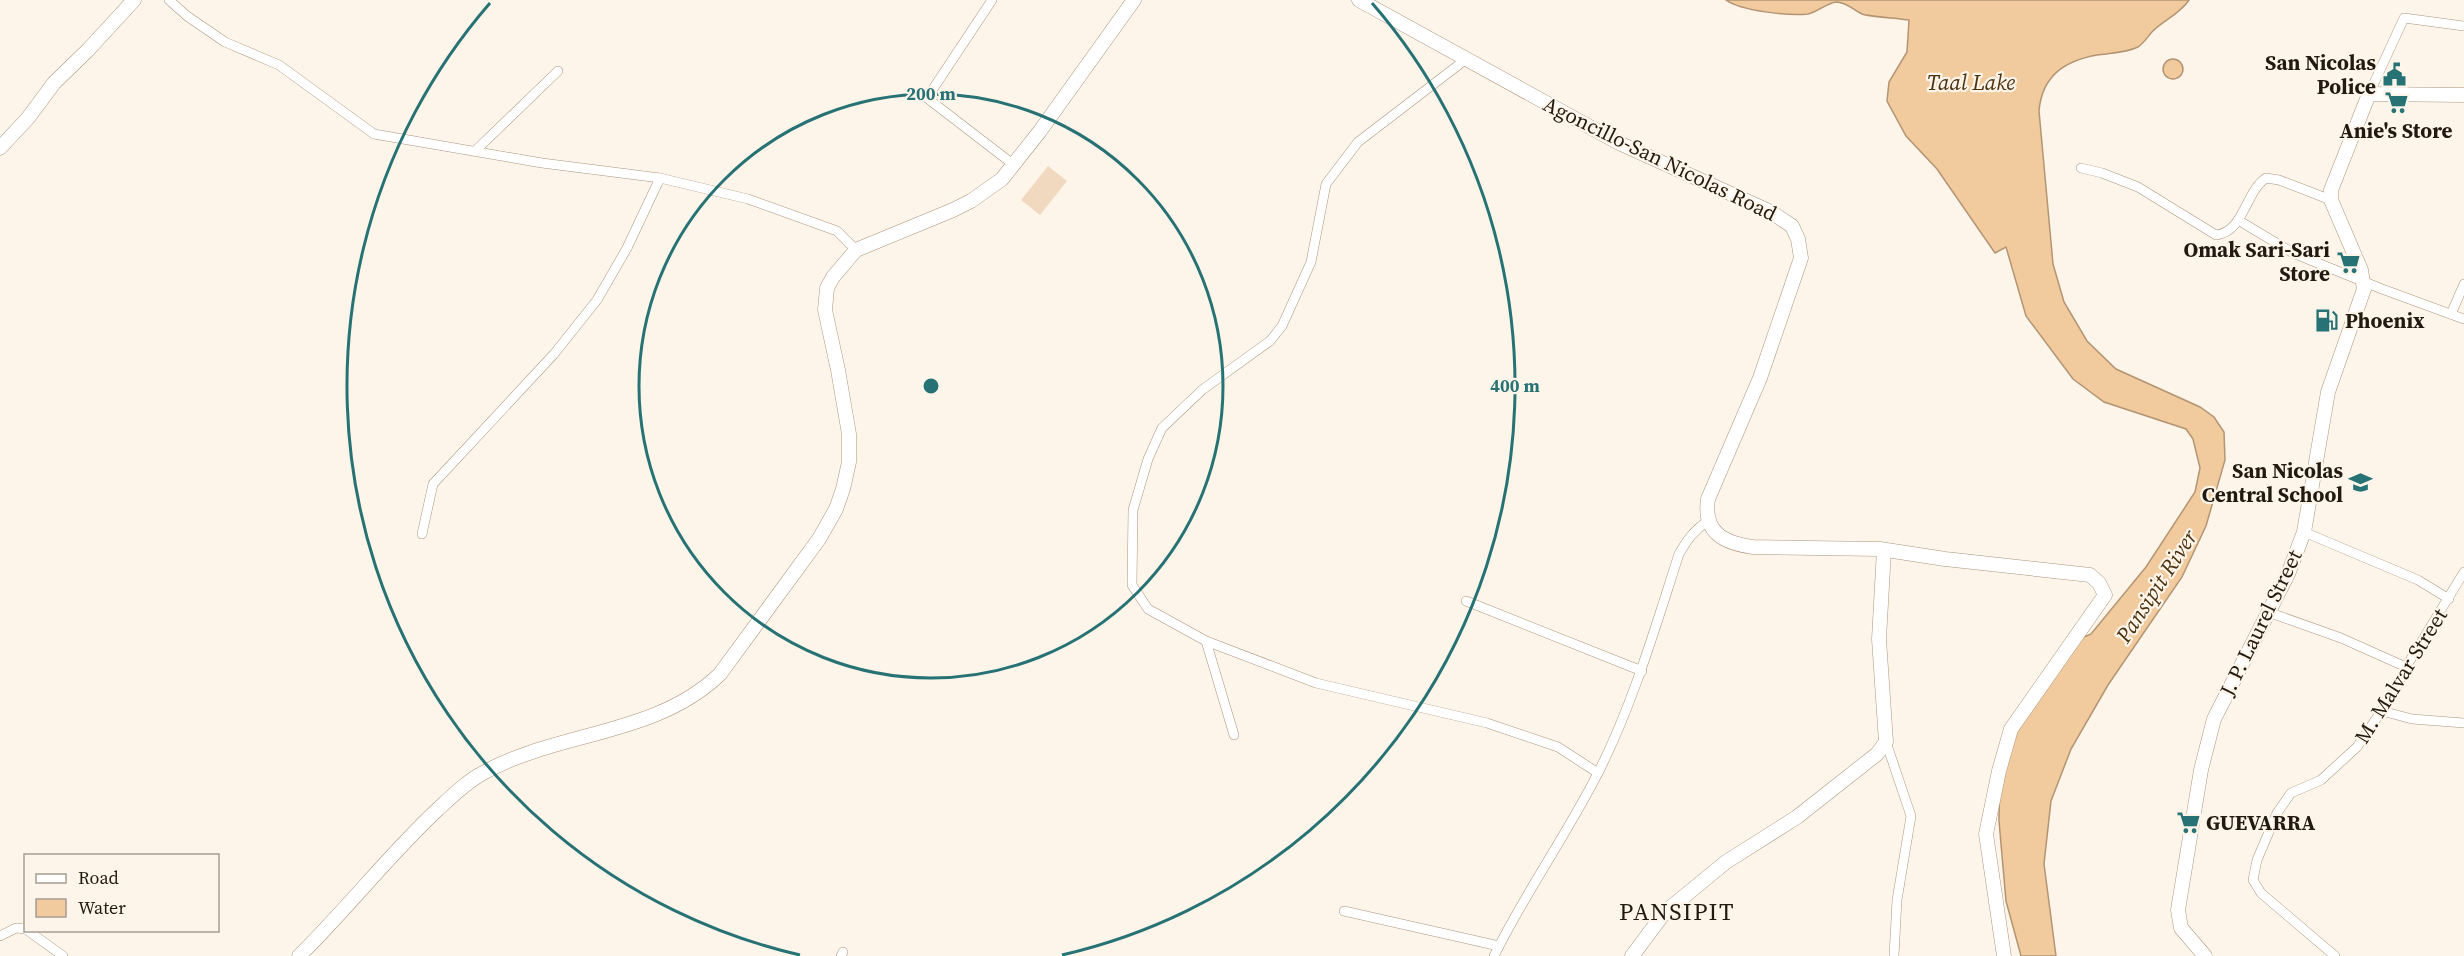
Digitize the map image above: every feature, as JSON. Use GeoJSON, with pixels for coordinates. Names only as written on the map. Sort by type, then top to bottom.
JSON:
{"type":"FeatureCollection","features":[{"type":"Feature","properties":{"kind":"main road"},"geometry":{"type":"LineString","coordinates":[[0,147],[28,118],[54,83],[134,0]]}},
{"type":"Feature","properties":{"kind":"main road"},"geometry":{"type":"LineString","coordinates":[[299,956],[416,830],[480,774],[519,757],[654,717],[700,692],[720,674],[819,539],[837,508],[843,489],[849,462],[849,434],[825,310],[825,297],[833,277],[856,250],[971,201],[1002,180],[1134,0]]}},
{"type":"Feature","properties":{"kind":"main road","name":"Agoncillo-San Nicolas Road"},"geometry":{"type":"LineString","coordinates":[[1359,0],[1618,143],[1771,212],[1792,226],[1801,249],[1797,275],[1760,378],[1711,493],[1706,511],[1708,521]]}},
{"type":"Feature","properties":{"kind":"main road"},"geometry":{"type":"LineString","coordinates":[[2364,281],[2331,200],[2331,190],[2369,94],[2464,95]]}},
{"type":"Feature","properties":{"kind":"main road","name":"J. P. Laurel Street"},"geometry":{"type":"LineString","coordinates":[[2205,956],[2181,928],[2178,910],[2201,770],[2214,719],[2288,574],[2304,532],[2328,392],[2364,289],[2364,281]]}},
{"type":"Feature","properties":{"kind":"main road"},"geometry":{"type":"LineString","coordinates":[[1708,521],[1718,535],[1737,545],[1786,549],[1884,550],[2090,575],[2099,583],[2105,595],[2011,729],[1999,771],[1986,834],[2004,956]]}},
{"type":"Feature","properties":{"kind":"main road"},"geometry":{"type":"LineString","coordinates":[[1632,956],[1665,912],[1726,862],[1797,817],[1877,754],[1886,742],[1879,639],[1884,550]]}},
{"type":"Feature","properties":{"kind":"street"},"geometry":{"type":"LineString","coordinates":[[169,0],[187,16],[225,42],[279,65],[374,134],[542,163],[660,178],[748,199],[837,231],[856,250]]}},
{"type":"Feature","properties":{"kind":"street"},"geometry":{"type":"LineString","coordinates":[[992,0],[927,98],[1014,165]]}},
{"type":"Feature","properties":{"kind":"street"},"geometry":{"type":"LineString","coordinates":[[2369,94],[2404,18],[2464,26]]}},
{"type":"Feature","properties":{"kind":"street"},"geometry":{"type":"LineString","coordinates":[[1465,60],[1358,142],[1326,184],[1311,262],[1282,326],[1270,341],[1202,390],[1162,428],[1148,459],[1133,510],[1132,585],[1148,609],[1206,641],[1316,683],[1486,723],[1527,736],[1558,747],[1598,773]]}},
{"type":"Feature","properties":{"kind":"street"},"geometry":{"type":"LineString","coordinates":[[475,151],[558,70]]}},
{"type":"Feature","properties":{"kind":"street"},"geometry":{"type":"LineString","coordinates":[[2081,168],[2111,176],[2138,187],[2216,235],[2223,234],[2238,220],[2257,186],[2266,178],[2273,177],[2331,200]]}},
{"type":"Feature","properties":{"kind":"street"},"geometry":{"type":"LineString","coordinates":[[422,534],[433,484],[554,354],[597,300],[627,248],[660,178]]}},
{"type":"Feature","properties":{"kind":"street"},"geometry":{"type":"LineString","coordinates":[[2238,220],[2293,253],[2464,319]]}},
{"type":"Feature","properties":{"kind":"street"},"geometry":{"type":"LineString","coordinates":[[2451,314],[2464,284]]}},
{"type":"Feature","properties":{"kind":"street"},"geometry":{"type":"LineString","coordinates":[[1494,956],[1526,895],[1565,833],[1598,773],[1642,671],[1679,554],[1697,527],[1708,521]]}},
{"type":"Feature","properties":{"kind":"street"},"geometry":{"type":"LineString","coordinates":[[2304,532],[2418,580],[2449,599]]}},
{"type":"Feature","properties":{"kind":"street","name":"M. Malvar Street"},"geometry":{"type":"LineString","coordinates":[[2335,956],[2260,893],[2253,880],[2257,860],[2277,813],[2291,793],[2321,780],[2357,747],[2395,691],[2406,667],[2464,572]]}},
{"type":"Feature","properties":{"kind":"street"},"geometry":{"type":"LineString","coordinates":[[1466,601],[1642,671]]}},
{"type":"Feature","properties":{"kind":"street"},"geometry":{"type":"LineString","coordinates":[[2268,612],[2341,638],[2406,667]]}},
{"type":"Feature","properties":{"kind":"street"},"geometry":{"type":"LineString","coordinates":[[1206,641],[1234,735]]}},
{"type":"Feature","properties":{"kind":"street"},"geometry":{"type":"LineString","coordinates":[[2382,711],[2412,719],[2464,723]]}},
{"type":"Feature","properties":{"kind":"street"},"geometry":{"type":"LineString","coordinates":[[1886,742],[1911,816],[1897,900],[1894,956]]}},
{"type":"Feature","properties":{"kind":"street"},"geometry":{"type":"LineString","coordinates":[[1344,911],[1498,946]]}},
{"type":"Feature","properties":{"kind":"street"},"geometry":{"type":"LineString","coordinates":[[0,936],[16,928],[24,930]]}},
{"type":"Feature","properties":{"kind":"street"},"geometry":{"type":"LineString","coordinates":[[29,932],[63,956]]}},
{"type":"Feature","properties":{"kind":"shaded area"},"geometry":{"type":"Polygon","coordinates":[[[1048,166],[1067,181],[1040,215],[1021,200],[1048,166]]]}},
{"type":"Feature","properties":{"kind":"water"},"geometry":{"type":"Polygon","coordinates":[[[1726,0],[2189,0],[2138,47],[2123,52],[2085,58],[2065,66],[2050,79],[2041,99],[2039,111],[2053,264],[2064,302],[2087,341],[2116,369],[2200,407],[2214,417],[2224,432],[2225,460],[2206,526],[2182,577],[2108,685],[2071,749],[2051,801],[2044,864],[2056,956],[2021,956],[2006,901],[1999,821],[2000,761],[2015,719],[2075,641],[2091,634],[2146,567],[2195,492],[2200,468],[2193,439],[2186,429],[2104,402],[2073,379],[2026,316],[2006,247],[1995,253],[1937,169],[1906,136],[1887,101],[1889,82],[1907,52],[1909,20],[1866,15],[1837,2],[1812,13],[1799,14],[1753,10],[1726,0]]]}},
{"type":"Feature","properties":{"kind":"water"},"geometry":{"type":"Polygon","coordinates":[[[2169,59],[2177,59],[2183,65],[2183,73],[2177,79],[2169,79],[2163,73],[2163,65],[2169,59]]]}},
{"type":"Feature","properties":{"kind":"place","name":"San Nicolas Police"},"geometry":{"type":"Point","coordinates":[2394,75]}},
{"type":"Feature","properties":{"kind":"place","name":"Anie's Store"},"geometry":{"type":"Point","coordinates":[2396,103]}},
{"type":"Feature","properties":{"kind":"place","name":"Omak Sari-Sari Store"},"geometry":{"type":"Point","coordinates":[2348,262]}},
{"type":"Feature","properties":{"kind":"place","name":"Phoenix"},"geometry":{"type":"Point","coordinates":[2327,321]}},
{"type":"Feature","properties":{"kind":"place","name":"San Nicolas Central School"},"geometry":{"type":"Point","coordinates":[2361,483]}},
{"type":"Feature","properties":{"kind":"place","name":"GUEVARRA"},"geometry":{"type":"Point","coordinates":[2188,823]}},
{"type":"Feature","properties":{"kind":"district","name":"PANSIPIT"},"geometry":{"type":"Point","coordinates":[1677,912]}},
{"type":"Feature","properties":{"kind":"water label","name":"Taal Lake"},"geometry":{"type":"Point","coordinates":[1971,82]}},
{"type":"Feature","properties":{"kind":"water label","name":"Pansipit River"},"geometry":{"type":"Point","coordinates":[2156,586]}}]}
